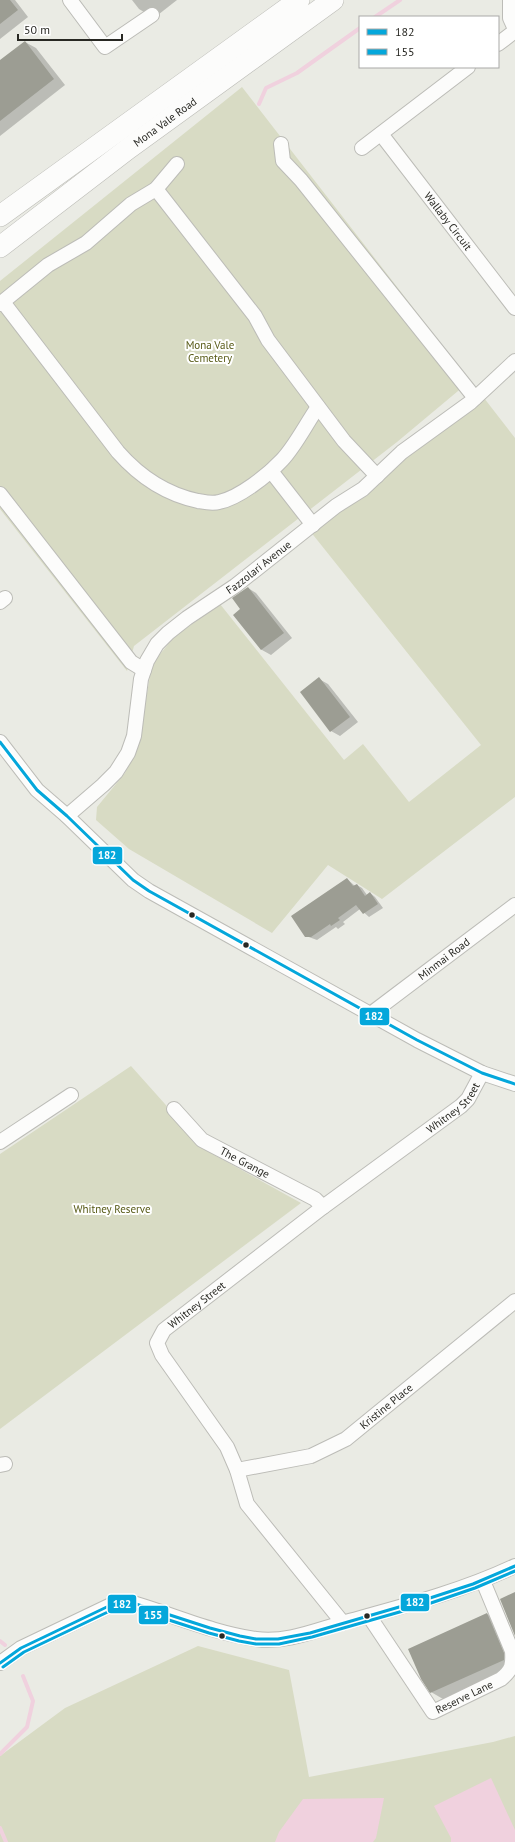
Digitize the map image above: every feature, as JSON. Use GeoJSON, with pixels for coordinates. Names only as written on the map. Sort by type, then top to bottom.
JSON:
{"type":"FeatureCollection","features":[{"type":"Feature","properties":{"kind":"highway","name":"Mona Vale Road"},"geometry":{"type":"LineString","coordinates":[[0,216],[298,0]]}},
{"type":"Feature","properties":{"kind":"highway","name":"Mona Vale Road"},"geometry":{"type":"LineString","coordinates":[[0,247],[129,148],[333,0]]}},
{"type":"Feature","properties":{"kind":"street"},"geometry":{"type":"LineString","coordinates":[[70,0],[105,47],[152,15]]}},
{"type":"Feature","properties":{"kind":"street"},"geometry":{"type":"LineString","coordinates":[[499,43],[515,30],[510,18],[510,0]]}},
{"type":"Feature","properties":{"kind":"street"},"geometry":{"type":"LineString","coordinates":[[362,148],[467,68]]}},
{"type":"Feature","properties":{"kind":"street","name":"Wallaby Circuit"},"geometry":{"type":"LineString","coordinates":[[381,134],[515,308]]}},
{"type":"Feature","properties":{"kind":"street"},"geometry":{"type":"LineString","coordinates":[[281,144],[283,161],[300,180],[475,398]]}},
{"type":"Feature","properties":{"kind":"street"},"geometry":{"type":"LineString","coordinates":[[177,164],[156,189],[131,204],[86,243],[48,265],[2,303],[132,468],[148,480],[169,492],[186,499],[205,503],[219,502],[242,492],[271,471],[283,459],[318,407]]}},
{"type":"Feature","properties":{"kind":"street"},"geometry":{"type":"LineString","coordinates":[[156,189],[255,316],[268,340],[344,441],[377,476]]}},
{"type":"Feature","properties":{"kind":"street","name":"Fazzolari Avenue"},"geometry":{"type":"LineString","coordinates":[[67,816],[103,786],[116,772],[128,753],[134,736],[141,679],[147,661],[157,644],[187,618],[235,586],[336,506],[363,489],[402,452],[475,398],[515,361]]}},
{"type":"Feature","properties":{"kind":"street"},"geometry":{"type":"LineString","coordinates":[[271,471],[313,525]]}},
{"type":"Feature","properties":{"kind":"street"},"geometry":{"type":"LineString","coordinates":[[0,494],[131,662],[144,670]]}},
{"type":"Feature","properties":{"kind":"street"},"geometry":{"type":"LineString","coordinates":[[0,742],[37,790],[67,816],[121,868],[149,891],[372,1013],[418,1040],[482,1073],[515,1084]]}},
{"type":"Feature","properties":{"kind":"street","name":"Minmai Road"},"geometry":{"type":"LineString","coordinates":[[372,1013],[515,905]]}},
{"type":"Feature","properties":{"kind":"street","name":"Whitney Street"},"geometry":{"type":"LineString","coordinates":[[343,1622],[247,1504],[237,1470],[227,1447],[162,1355],[157,1343],[164,1330],[323,1208],[461,1106],[468,1099],[482,1073]]}},
{"type":"Feature","properties":{"kind":"street"},"geometry":{"type":"LineString","coordinates":[[0,1142],[71,1095]]}},
{"type":"Feature","properties":{"kind":"street","name":"The Grange"},"geometry":{"type":"LineString","coordinates":[[174,1109],[202,1140],[315,1199],[323,1208]]}},
{"type":"Feature","properties":{"kind":"street","name":"Kristine Place"},"geometry":{"type":"LineString","coordinates":[[237,1470],[311,1456],[346,1439],[515,1301]]}},
{"type":"Feature","properties":{"kind":"street"},"geometry":{"type":"LineString","coordinates":[[0,1663],[21,1648],[113,1604],[136,1604],[207,1628],[256,1639],[280,1639],[368,1616],[483,1581],[515,1566]]}},
{"type":"Feature","properties":{"kind":"street","name":"Reserve Lane"},"geometry":{"type":"LineString","coordinates":[[368,1616],[433,1712],[501,1679],[510,1672],[513,1664],[512,1651],[483,1581]]}},
{"type":"Feature","properties":{"kind":"green space","name":"Mona Vale Cemetery"},"geometry":{"type":"Polygon","coordinates":[[[242,87],[470,381],[397,442],[134,646],[127,671],[0,509],[0,281],[242,87]]]}},
{"type":"Feature","properties":{"kind":"green space"},"geometry":{"type":"Polygon","coordinates":[[[484,398],[515,438],[515,797],[382,899],[328,865],[272,933],[129,849],[96,820],[97,807],[125,773],[138,746],[152,664],[174,637],[220,604],[344,760],[363,744],[409,802],[481,745],[310,531],[484,398]]]}},
{"type":"Feature","properties":{"kind":"green space","name":"Whitney Reserve"},"geometry":{"type":"Polygon","coordinates":[[[131,1066],[207,1151],[301,1203],[0,1429],[0,1154],[131,1066]]]}},
{"type":"Feature","properties":{"kind":"green space"},"geometry":{"type":"Polygon","coordinates":[[[198,1646],[289,1670],[309,1777],[493,1742],[515,1736],[515,1842],[0,1842],[0,1756],[65,1708],[198,1646]]]}},
{"type":"Feature","properties":{"kind":"shaded area"},"geometry":{"type":"Polygon","coordinates":[[[491,1778],[515,1830],[515,1842],[451,1842],[451,1838],[434,1806],[491,1778]]]}},
{"type":"Feature","properties":{"kind":"shaded area"},"geometry":{"type":"Polygon","coordinates":[[[384,1798],[376,1838],[373,1842],[275,1842],[279,1832],[303,1799],[384,1798]]]}},
{"type":"Feature","properties":{"kind":"building"},"geometry":{"type":"Polygon","coordinates":[[[0,0],[10,0],[18,10],[0,24],[0,0]]]}},
{"type":"Feature","properties":{"kind":"building"},"geometry":{"type":"Polygon","coordinates":[[[25,41],[54,79],[0,121],[0,60],[25,41]]]}},
{"type":"Feature","properties":{"kind":"building"},"geometry":{"type":"Polygon","coordinates":[[[248,587],[284,633],[261,650],[233,615],[240,609],[232,598],[248,587]]]}},
{"type":"Feature","properties":{"kind":"building"},"geometry":{"type":"Polygon","coordinates":[[[319,677],[350,717],[330,732],[300,692],[319,677]]]}},
{"type":"Feature","properties":{"kind":"building"},"geometry":{"type":"Polygon","coordinates":[[[347,878],[353,886],[357,884],[365,896],[370,892],[378,904],[363,914],[356,905],[338,918],[340,920],[331,926],[330,924],[311,937],[305,937],[291,916],[347,878]]]}},
{"type":"Feature","properties":{"kind":"building"},"geometry":{"type":"Polygon","coordinates":[[[515,1592],[515,1636],[500,1599],[515,1592]]]}},
{"type":"Feature","properties":{"kind":"building"},"geometry":{"type":"Polygon","coordinates":[[[487,1613],[504,1653],[504,1660],[430,1693],[421,1679],[408,1649],[487,1613]]]}},
{"type":"Feature","properties":{"kind":"waterway"},"geometry":{"type":"LineString","coordinates":[[376,16],[400,0]]}},
{"type":"Feature","properties":{"kind":"waterway"},"geometry":{"type":"LineString","coordinates":[[259,104],[266,88],[297,73],[359,29]]}},
{"type":"Feature","properties":{"kind":"waterway"},"geometry":{"type":"LineString","coordinates":[[0,1641],[5,1645]]}},
{"type":"Feature","properties":{"kind":"waterway"},"geometry":{"type":"LineString","coordinates":[[0,1754],[27,1727],[33,1701],[23,1676]]}},
{"type":"Feature","properties":{"kind":"waterway"},"geometry":{"type":"LineString","coordinates":[[0,1828],[6,1842]]}},
{"type":"Feature","properties":{"kind":"transit line","name":"182"},"geometry":{"type":"LineString","coordinates":[[0,742],[37,790],[67,816],[133,880],[149,891],[417,1040],[482,1073],[515,1084]]}},
{"type":"Feature","properties":{"kind":"transit line","name":"182"},"geometry":{"type":"LineString","coordinates":[[0,1663],[21,1648],[113,1604],[136,1604],[240,1636],[256,1639],[278,1639],[310,1633],[430,1598],[473,1584],[515,1566]]}},
{"type":"Feature","properties":{"kind":"transit line","name":"155"},"geometry":{"type":"LineString","coordinates":[[3,1667],[24,1652],[114,1609],[135,1609],[239,1641],[256,1644],[279,1644],[312,1637],[431,1603],[475,1588],[515,1571]]}}]}
